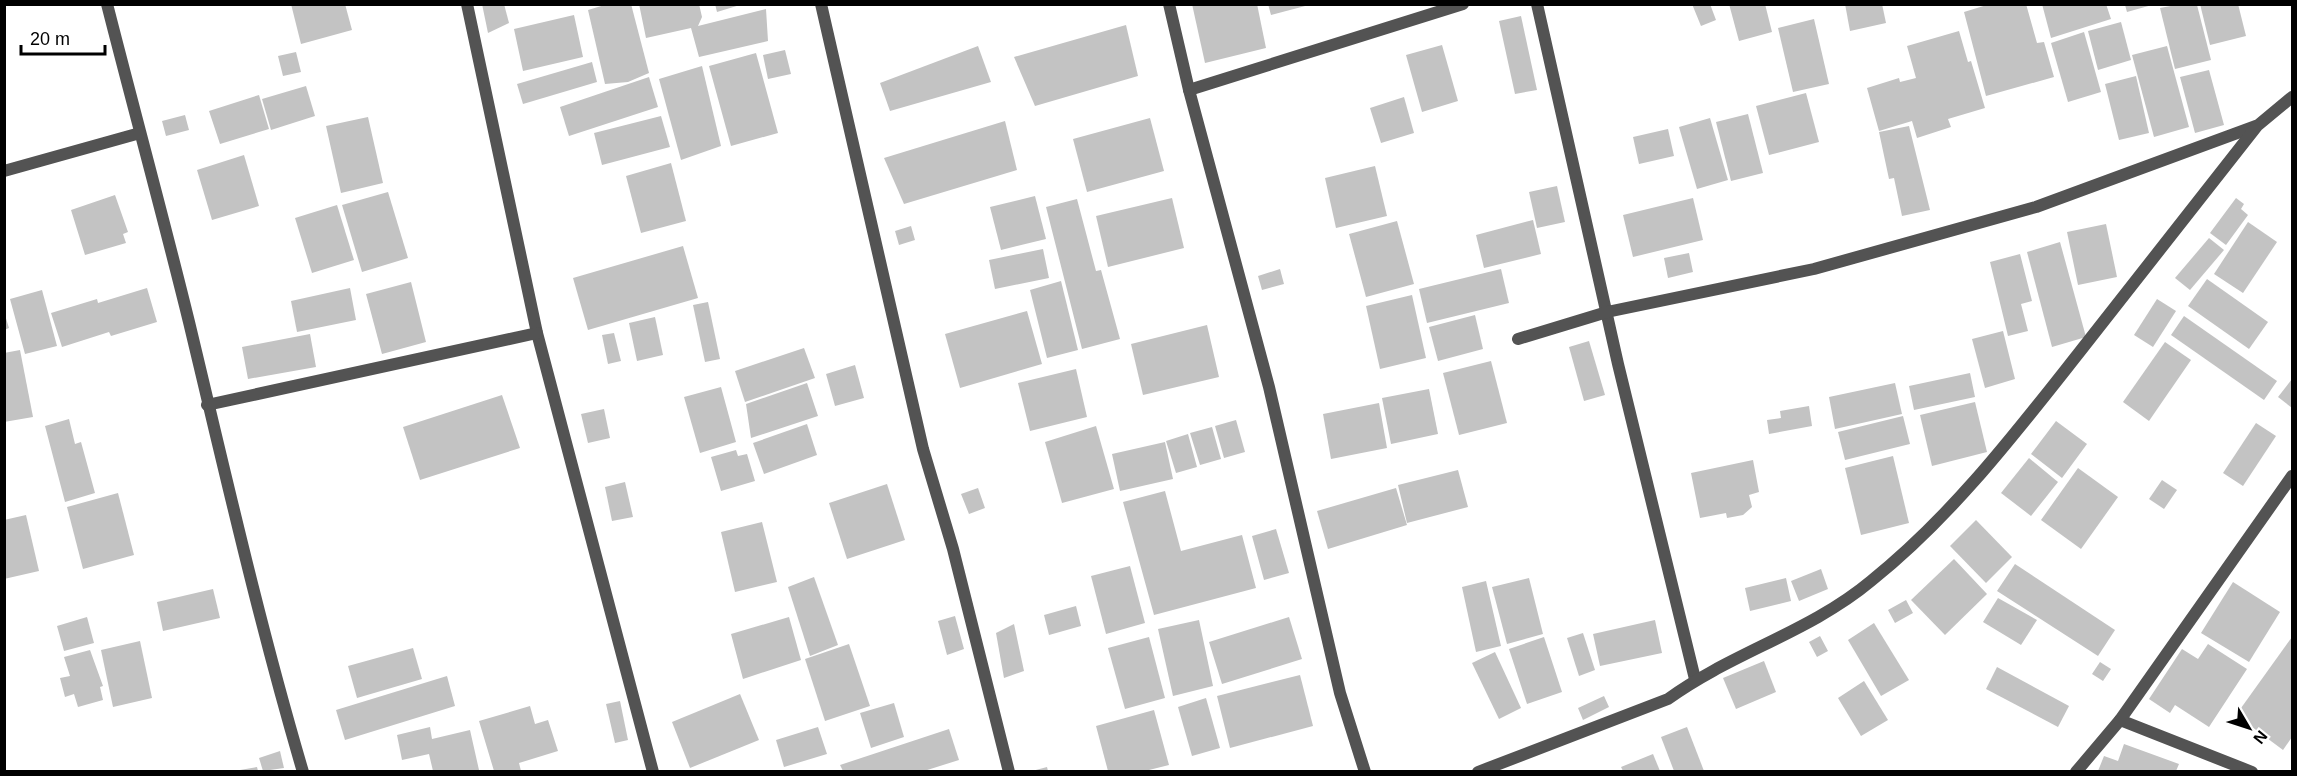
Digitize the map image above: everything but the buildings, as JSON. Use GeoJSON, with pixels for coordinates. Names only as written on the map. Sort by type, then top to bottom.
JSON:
{"type":"FeatureCollection","features":[{"type":"Feature","properties":{"kind":"street"},"geometry":{"type":"LineString","coordinates":[[106,4],[189,322],[207,405],[282,699],[303,771]]}},
{"type":"Feature","properties":{"kind":"street"},"geometry":{"type":"LineString","coordinates":[[467,4],[537,333],[653,771]]}},
{"type":"Feature","properties":{"kind":"street"},"geometry":{"type":"LineString","coordinates":[[821,4],[918,428],[953,549],[1009,771]]}},
{"type":"Feature","properties":{"kind":"street"},"geometry":{"type":"LineString","coordinates":[[1169,4],[1189,90],[1269,387],[1340,693],[1365,771]]}},
{"type":"Feature","properties":{"kind":"street"},"geometry":{"type":"LineString","coordinates":[[1189,90],[1463,4]]}},
{"type":"Feature","properties":{"kind":"street"},"geometry":{"type":"LineString","coordinates":[[1537,4],[1606,312],[1695,679]]}},
{"type":"Feature","properties":{"kind":"street"},"geometry":{"type":"LineString","coordinates":[[1478,771],[1668,699],[1695,679],[1825,614],[1870,582],[1917,541],[1989,466],[2257,126],[2292,98]]}},
{"type":"Feature","properties":{"kind":"street"},"geometry":{"type":"LineString","coordinates":[[1518,339],[1606,312],[1814,269],[2036,207],[2257,126]]}},
{"type":"Feature","properties":{"kind":"street"},"geometry":{"type":"LineString","coordinates":[[4,171],[140,133]]}},
{"type":"Feature","properties":{"kind":"street"},"geometry":{"type":"LineString","coordinates":[[207,405],[537,333]]}},
{"type":"Feature","properties":{"kind":"street"},"geometry":{"type":"LineString","coordinates":[[2076,771],[2120,720],[2292,476]]}},
{"type":"Feature","properties":{"kind":"street"},"geometry":{"type":"LineString","coordinates":[[2120,720],[2252,771]]}}]}
